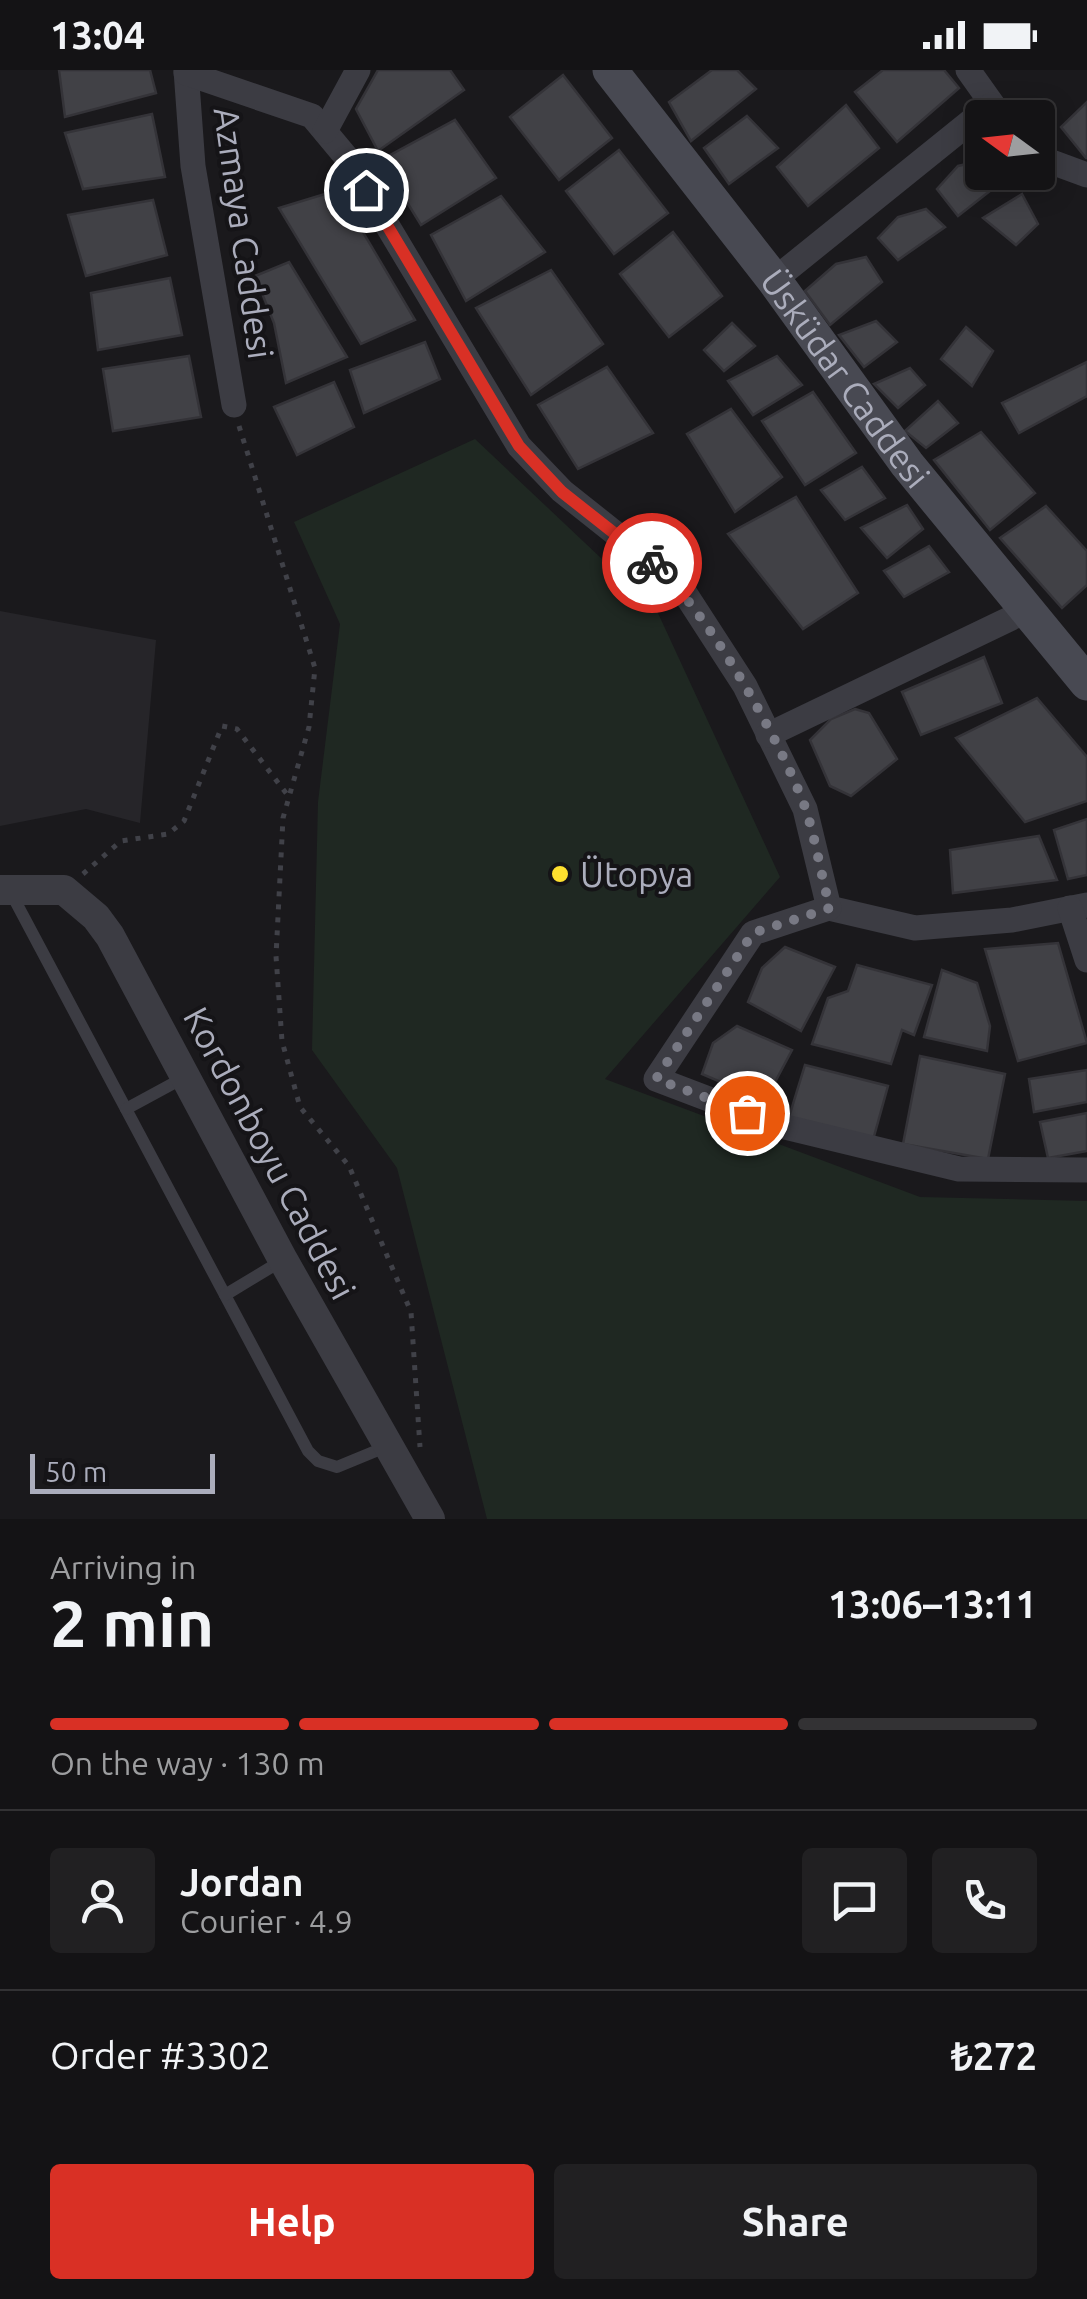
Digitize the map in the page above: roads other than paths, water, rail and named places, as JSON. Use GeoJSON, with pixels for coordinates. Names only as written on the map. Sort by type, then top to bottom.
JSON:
{"type":"FeatureCollection","features":[{"type":"Feature","properties":{"kind":"main road","name":"Üsküdar Caddesi"},"geometry":{"type":"LineString","coordinates":[[610,70],[774,280],[907,464],[1086,680]]}},
{"type":"Feature","properties":{"kind":"street"},"geometry":{"type":"LineString","coordinates":[[325,132],[358,70]]}},
{"type":"Feature","properties":{"kind":"street"},"geometry":{"type":"LineString","coordinates":[[968,70],[988,100]]}},
{"type":"Feature","properties":{"kind":"street"},"geometry":{"type":"LineString","coordinates":[[186,72],[312,116],[347,158],[519,446],[562,492],[678,584],[744,686],[805,809],[830,908]]}},
{"type":"Feature","properties":{"kind":"street","name":"Azmaya Caddesi"},"geometry":{"type":"LineString","coordinates":[[186,72],[193,166],[234,405]]}},
{"type":"Feature","properties":{"kind":"street"},"geometry":{"type":"LineString","coordinates":[[774,280],[965,135]]}},
{"type":"Feature","properties":{"kind":"street"},"geometry":{"type":"LineString","coordinates":[[1055,163],[1087,175]]}},
{"type":"Feature","properties":{"kind":"street"},"geometry":{"type":"LineString","coordinates":[[768,734],[1030,609]]}},
{"type":"Feature","properties":{"kind":"street","name":"Kordonboyu Caddesi"},"geometry":{"type":"LineString","coordinates":[[5,890],[64,890],[96,917],[110,936],[283,1260],[430,1519]]}},
{"type":"Feature","properties":{"kind":"street"},"geometry":{"type":"LineString","coordinates":[[1087,960],[1079,906],[1012,920],[914,928],[830,908],[753,933],[656,1079],[777,1125],[959,1169],[1087,1170]]}},
{"type":"Feature","properties":{"kind":"lane"},"geometry":{"type":"LineString","coordinates":[[5,890],[312,1456],[337,1468],[388,1446]]}},
{"type":"Feature","properties":{"kind":"lane"},"geometry":{"type":"LineString","coordinates":[[126,1109],[185,1077]]}},
{"type":"Feature","properties":{"kind":"lane"},"geometry":{"type":"LineString","coordinates":[[224,1295],[283,1260]]}},
{"type":"Feature","properties":{"kind":"place","name":"Ütopya"},"geometry":{"type":"Point","coordinates":[560,874]}}]}
